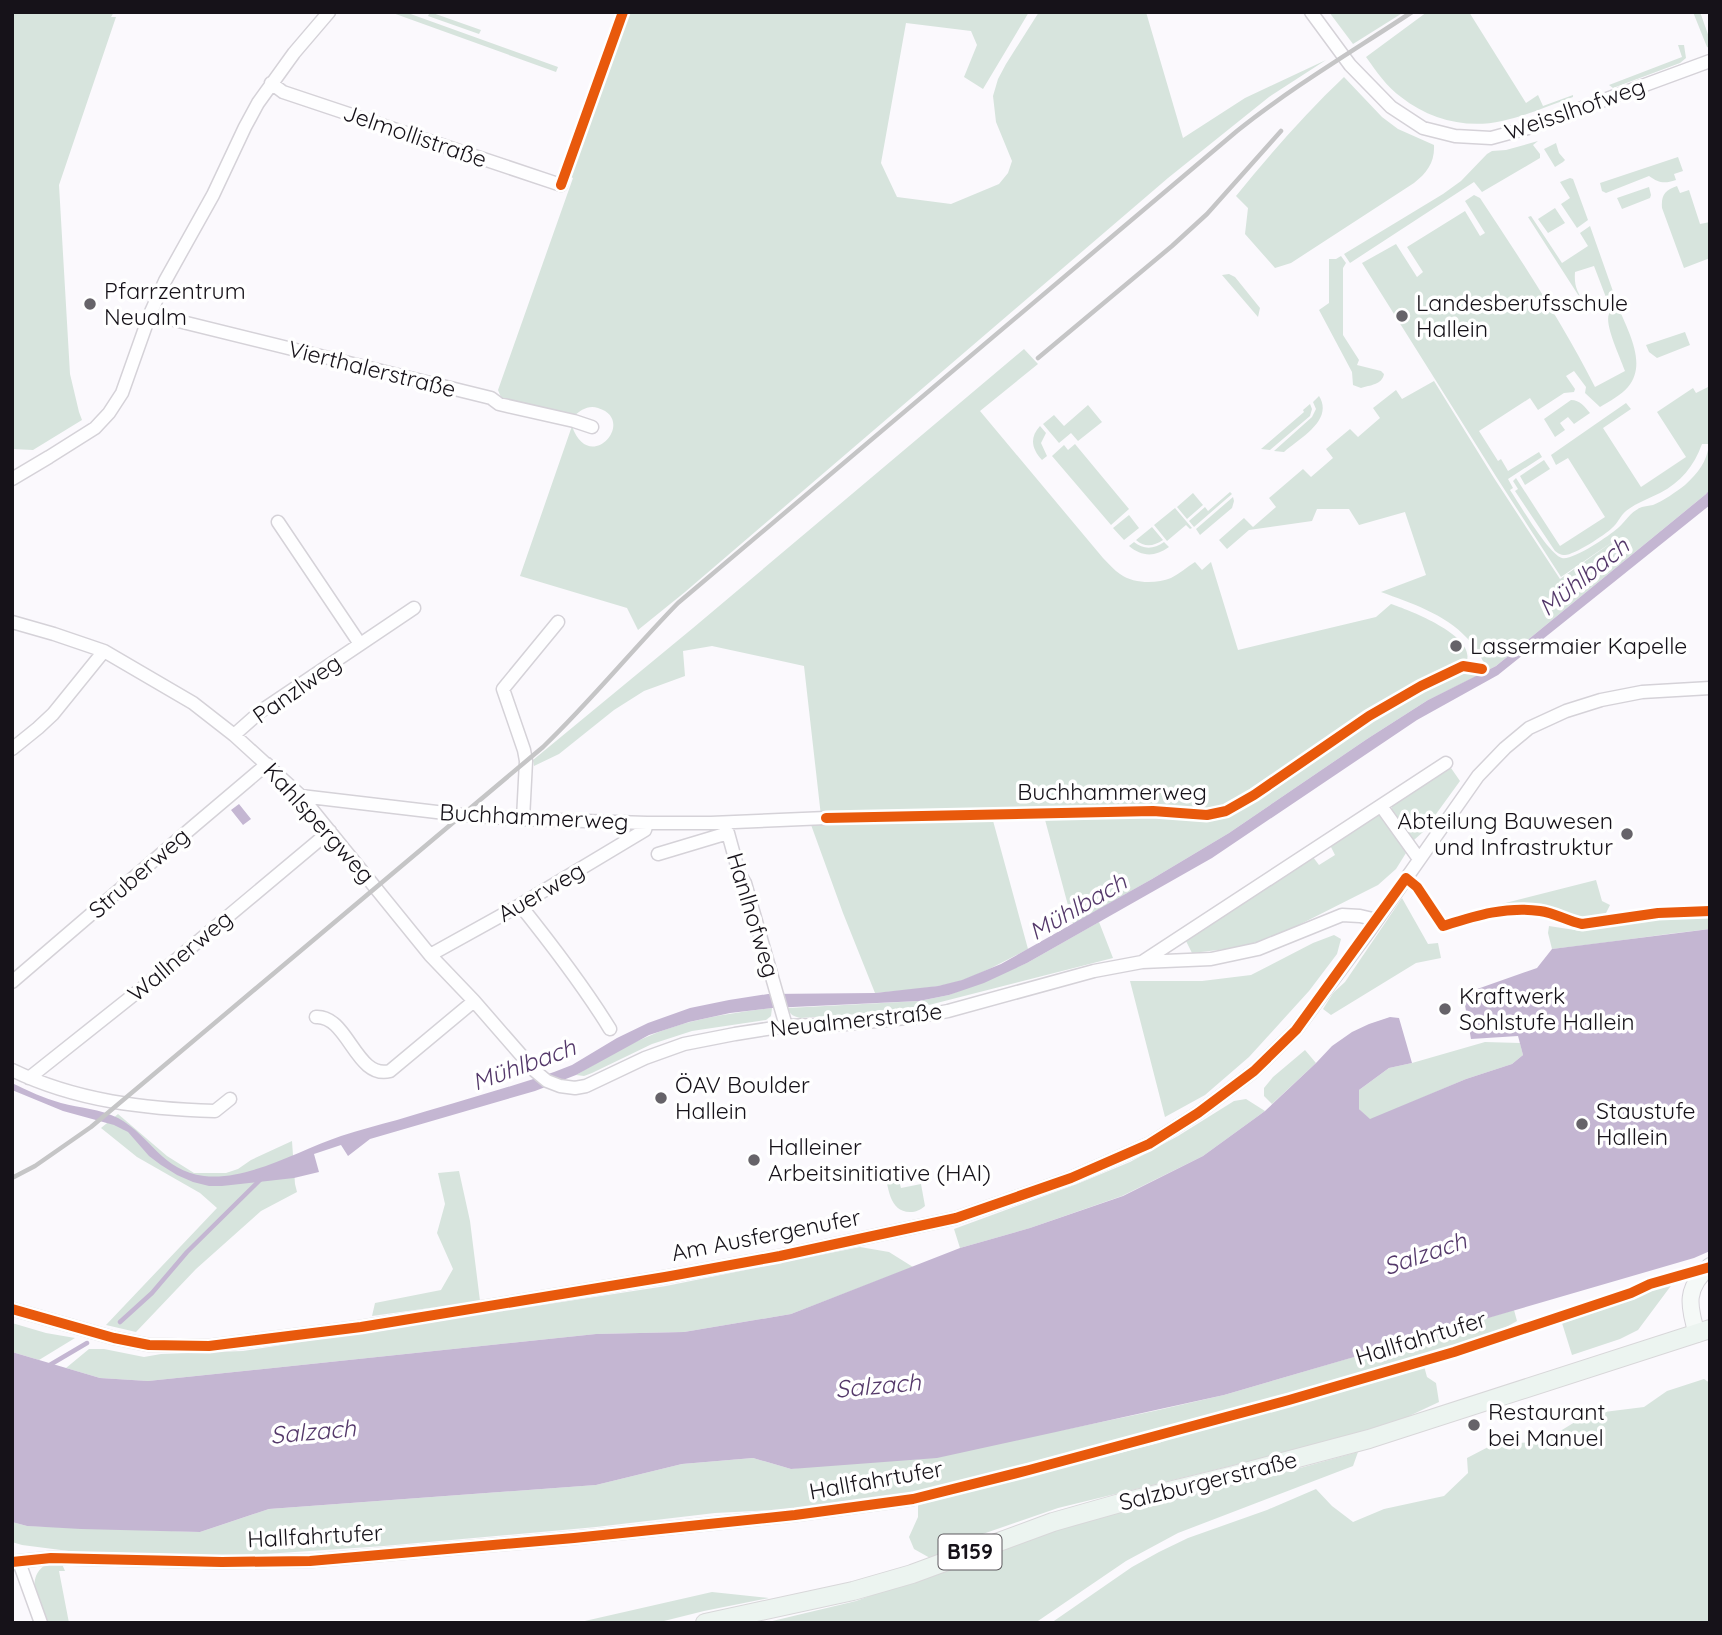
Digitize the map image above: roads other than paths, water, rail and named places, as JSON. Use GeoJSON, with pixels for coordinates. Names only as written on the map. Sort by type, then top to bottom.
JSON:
{"type":"FeatureCollection","features":[{"type":"Feature","properties":{"kind":"main road"},"geometry":{"type":"LineString","coordinates":[[1703,1331],[1690,1307],[1692,1291],[1698,1277],[1710,1266]]}},
{"type":"Feature","properties":{"kind":"main road","name":"Salzburgerstraße"},"geometry":{"type":"LineString","coordinates":[[705,1623],[853,1591],[912,1574],[1053,1522],[1369,1439],[1703,1331]]}},
{"type":"Feature","properties":{"kind":"street"},"geometry":{"type":"LineString","coordinates":[[12,479],[94,428],[109,413],[122,393],[150,314],[165,281],[219,183],[245,127],[271,83],[329,12]]}},
{"type":"Feature","properties":{"kind":"street","name":"Weisslhofweg"},"geometry":{"type":"LineString","coordinates":[[1313,16],[1350,65],[1391,107],[1423,128],[1455,136],[1491,138],[1528,128],[1710,61]]}},
{"type":"Feature","properties":{"kind":"street","name":"Jelmollistraße"},"geometry":{"type":"LineString","coordinates":[[271,83],[283,92],[561,185]]}},
{"type":"Feature","properties":{"kind":"street","name":"Vierthalerstraße"},"geometry":{"type":"LineString","coordinates":[[150,314],[491,398],[499,404],[592,427]]}},
{"type":"Feature","properties":{"kind":"street","name":"Panzlweg"},"geometry":{"type":"LineString","coordinates":[[278,522],[360,644]]}},
{"type":"Feature","properties":{"kind":"street","name":"Panzlweg"},"geometry":{"type":"LineString","coordinates":[[234,735],[261,710],[414,608]]}},
{"type":"Feature","properties":{"kind":"street","name":"Kahlspergweg"},"geometry":{"type":"LineString","coordinates":[[12,622],[104,651],[193,703],[234,735],[301,796],[430,955],[526,1062],[547,1081],[575,1088]]}},
{"type":"Feature","properties":{"kind":"street"},"geometry":{"type":"LineString","coordinates":[[523,818],[526,761],[503,689],[558,622]]}},
{"type":"Feature","properties":{"kind":"street"},"geometry":{"type":"LineString","coordinates":[[12,749],[53,714],[104,651]]}},
{"type":"Feature","properties":{"kind":"street"},"geometry":{"type":"LineString","coordinates":[[1381,806],[1419,859],[1478,776],[1529,728],[1566,711],[1601,700],[1642,692],[1710,688]]}},
{"type":"Feature","properties":{"kind":"street","name":"Struberweg"},"geometry":{"type":"LineString","coordinates":[[12,982],[267,764]]}},
{"type":"Feature","properties":{"kind":"street","name":"Neualmerstraße"},"geometry":{"type":"LineString","coordinates":[[1142,962],[1446,764]]}},
{"type":"Feature","properties":{"kind":"street","name":"Buchhammerweg"},"geometry":{"type":"LineString","coordinates":[[301,796],[462,815],[523,818],[647,823],[826,818]]}},
{"type":"Feature","properties":{"kind":"street"},"geometry":{"type":"LineString","coordinates":[[679,822],[685,846]]}},
{"type":"Feature","properties":{"kind":"street","name":"Auerweg"},"geometry":{"type":"LineString","coordinates":[[430,955],[645,830],[647,823]]}},
{"type":"Feature","properties":{"kind":"street","name":"Wallnerweg"},"geometry":{"type":"LineString","coordinates":[[29,1079],[330,831]]}},
{"type":"Feature","properties":{"kind":"street","name":"Hanlhofweg"},"geometry":{"type":"LineString","coordinates":[[658,855],[727,833],[739,873],[745,883],[786,1026]]}},
{"type":"Feature","properties":{"kind":"street","name":"Am Ausfergenufer"},"geometry":{"type":"LineString","coordinates":[[12,1309],[149,1345],[209,1346],[361,1327],[665,1277],[780,1256],[956,1217],[1071,1178],[1149,1144],[1198,1114],[1254,1071],[1296,1030],[1419,859]]}},
{"type":"Feature","properties":{"kind":"street"},"geometry":{"type":"LineString","coordinates":[[520,905],[561,956],[610,1029]]}},
{"type":"Feature","properties":{"kind":"street","name":"Neualmerstraße"},"geometry":{"type":"LineString","coordinates":[[575,1088],[586,1086],[645,1058],[684,1044],[786,1026],[846,1024],[916,1017],[948,1011],[1094,971],[1142,962],[1211,959],[1258,949],[1342,915],[1377,920]]}},
{"type":"Feature","properties":{"kind":"street"},"geometry":{"type":"LineString","coordinates":[[316,1017],[324,1017],[332,1023],[371,1069],[382,1073],[390,1070],[474,1001]]}},
{"type":"Feature","properties":{"kind":"street"},"geometry":{"type":"LineString","coordinates":[[12,1070],[61,1090],[120,1103],[215,1111],[230,1099]]}},
{"type":"Feature","properties":{"kind":"street","name":"Hallfahrtufer"},"geometry":{"type":"LineString","coordinates":[[16,1562],[51,1558],[222,1562],[310,1560],[574,1538],[795,1515],[913,1499]]}},
{"type":"Feature","properties":{"kind":"street"},"geometry":{"type":"LineString","coordinates":[[16,1562],[41,1623]]}},
{"type":"Feature","properties":{"kind":"water"},"geometry":{"type":"Polygon","coordinates":[[[1710,489],[1710,505],[1498,675],[1417,720],[1212,858],[1027,963],[984,983],[949,995],[919,1001],[772,1008],[689,1022],[649,1035],[576,1075],[535,1091],[370,1139],[348,1156],[341,1145],[314,1154],[319,1172],[294,1178],[222,1186],[209,1186],[177,1175],[149,1156],[128,1132],[114,1125],[63,1111],[12,1090],[12,1083],[55,1101],[111,1115],[129,1125],[177,1167],[204,1176],[221,1176],[256,1169],[341,1136],[554,1072],[572,1065],[648,1023],[690,1008],[768,994],[875,993],[938,986],[962,980],[1001,964],[1152,879],[1229,833],[1428,700],[1496,666],[1710,489]]]}},
{"type":"Feature","properties":{"kind":"water"},"geometry":{"type":"Polygon","coordinates":[[[239,804],[251,819],[243,825],[231,810],[239,804]]]}},
{"type":"Feature","properties":{"kind":"water","name":"Salzach"},"geometry":{"type":"Polygon","coordinates":[[[1710,929],[1710,1251],[1694,1258],[1224,1395],[937,1458],[791,1469],[753,1458],[682,1464],[596,1485],[269,1509],[200,1532],[81,1529],[27,1526],[12,1522],[12,1352],[100,1378],[148,1381],[596,1334],[684,1332],[791,1314],[960,1248],[1030,1228],[1123,1196],[1203,1156],[1265,1111],[1332,1046],[1369,1024],[1390,1017],[1399,1018],[1412,1063],[1389,1068],[1359,1090],[1359,1109],[1370,1119],[1466,1079],[1512,1064],[1523,1055],[1518,1036],[1471,1039],[1463,994],[1537,968],[1552,949],[1710,929]]]}},
{"type":"Feature","properties":{"kind":"waterway"},"geometry":{"type":"LineString","coordinates":[[120,1322],[152,1293],[187,1252],[262,1178]]}},
{"type":"Feature","properties":{"kind":"waterway"},"geometry":{"type":"LineString","coordinates":[[48,1366],[87,1343]]}},
{"type":"Feature","properties":{"kind":"railway"},"geometry":{"type":"LineString","coordinates":[[12,1178],[35,1166],[91,1127],[543,747],[678,603],[1237,131],[1301,84],[1412,12]]}},
{"type":"Feature","properties":{"kind":"railway"},"geometry":{"type":"LineString","coordinates":[[1038,358],[1207,214],[1281,131]]}},
{"type":"Feature","properties":{"kind":"place","name":"Pfarrzentrum Neualm"},"geometry":{"type":"Point","coordinates":[90,304]}},
{"type":"Feature","properties":{"kind":"place","name":"Landesberufsschule Hallein"},"geometry":{"type":"Point","coordinates":[1402,316]}},
{"type":"Feature","properties":{"kind":"place","name":"Lassermaier Kapelle"},"geometry":{"type":"Point","coordinates":[1456,646]}},
{"type":"Feature","properties":{"kind":"place","name":"Abteilung Bauwesen und Infrastruktur"},"geometry":{"type":"Point","coordinates":[1627,834]}},
{"type":"Feature","properties":{"kind":"place","name":"Kraftwerk Sohlstufe Hallein"},"geometry":{"type":"Point","coordinates":[1445,1009]}},
{"type":"Feature","properties":{"kind":"place","name":"ÖAV Boulder Hallein"},"geometry":{"type":"Point","coordinates":[661,1098]}},
{"type":"Feature","properties":{"kind":"place","name":"Staustufe Hallein"},"geometry":{"type":"Point","coordinates":[1582,1124]}},
{"type":"Feature","properties":{"kind":"place","name":"Halleiner Arbeitsinitiative (HAI)"},"geometry":{"type":"Point","coordinates":[754,1160]}},
{"type":"Feature","properties":{"kind":"place","name":"Restaurant bei Manuel"},"geometry":{"type":"Point","coordinates":[1474,1425]}},
{"type":"Feature","properties":{"kind":"water label","name":"Mühlbach"},"geometry":{"type":"Point","coordinates":[1584,577]}},
{"type":"Feature","properties":{"kind":"water label","name":"Mühlbach"},"geometry":{"type":"Point","coordinates":[1078,907]}},
{"type":"Feature","properties":{"kind":"water label","name":"Mühlbach"},"geometry":{"type":"Point","coordinates":[524,1065]}}]}
